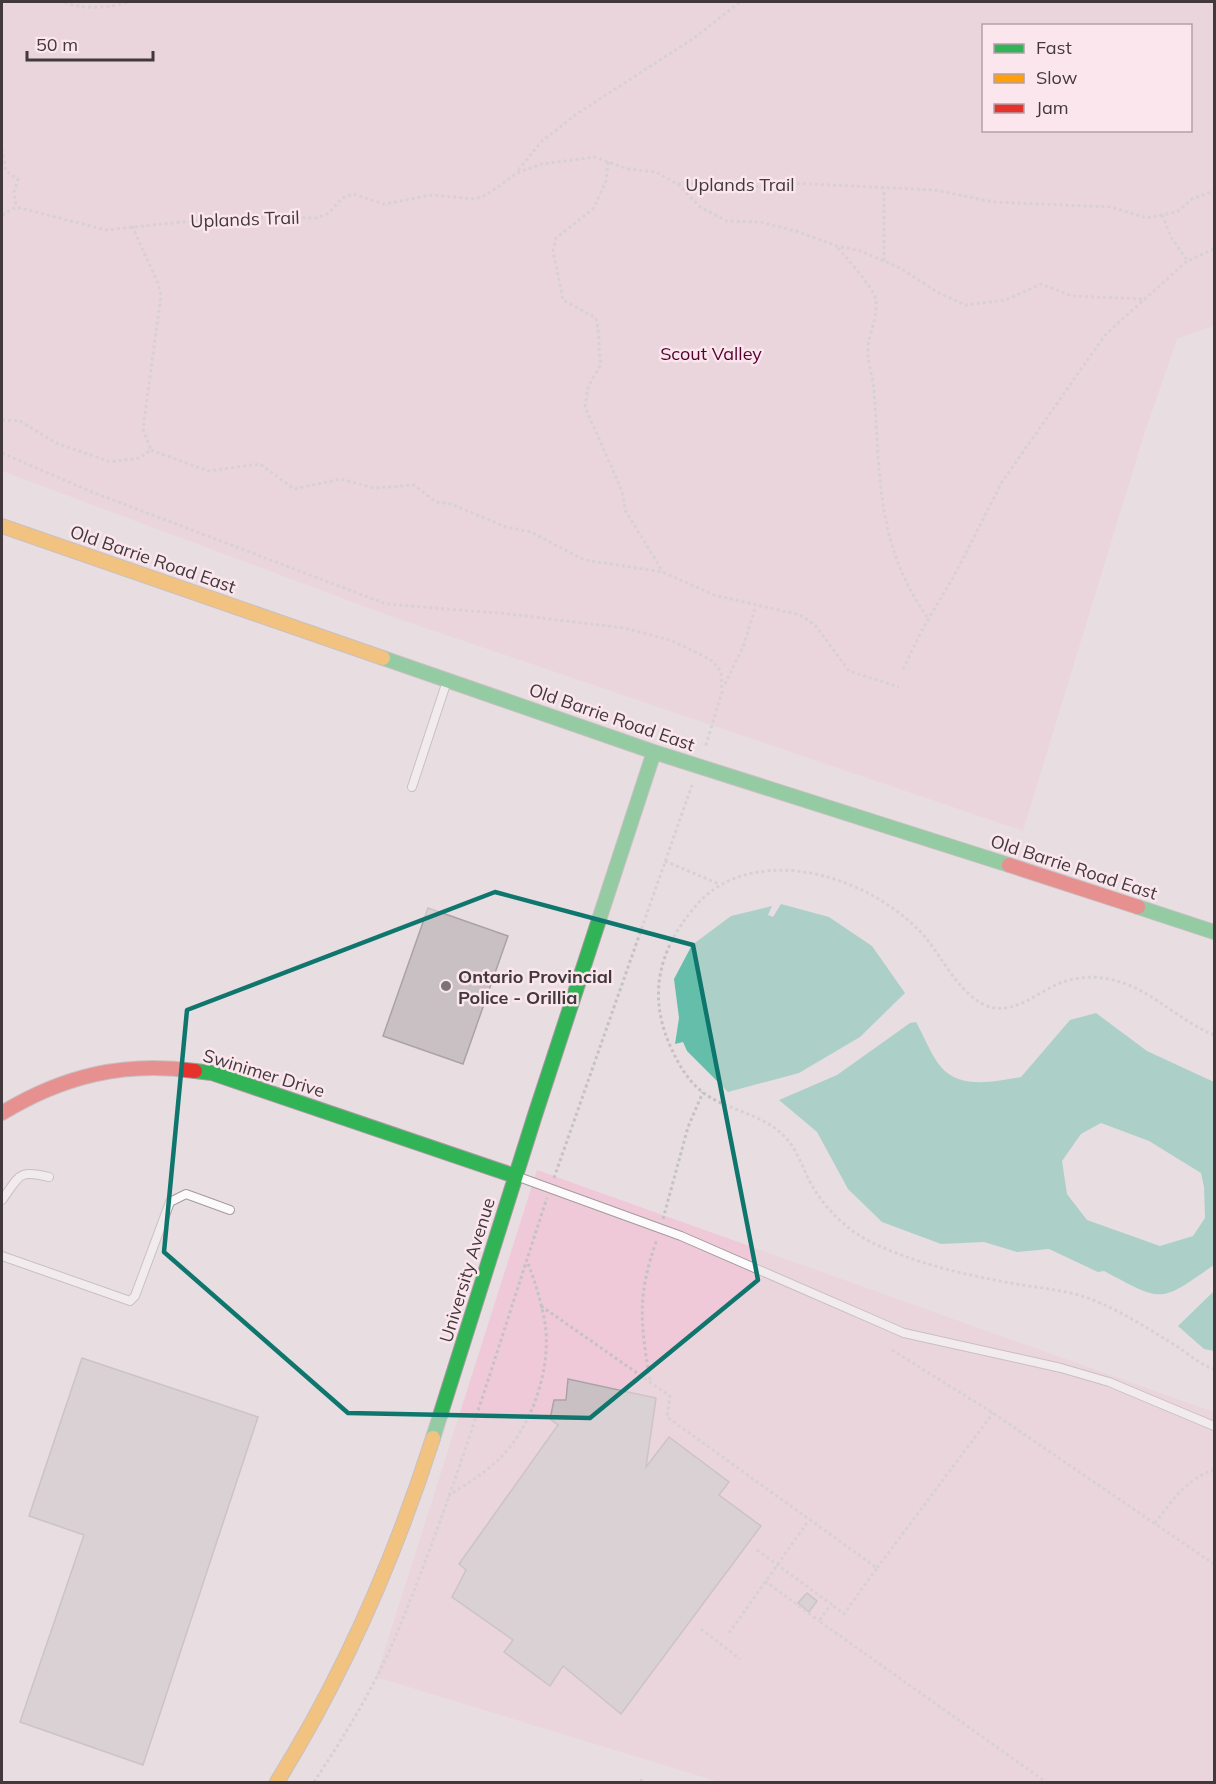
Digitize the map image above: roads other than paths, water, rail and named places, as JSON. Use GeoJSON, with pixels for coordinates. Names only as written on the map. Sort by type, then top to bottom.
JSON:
{"type":"FeatureCollection","features":[{"type":"Feature","properties":{"kind":"street","name":"Old Barrie Road East"},"geometry":{"type":"LineString","coordinates":[[2,526],[654,752],[1215,932]]}},
{"type":"Feature","properties":{"kind":"street","name":"University Avenue"},"geometry":{"type":"LineString","coordinates":[[277,1782],[318,1716],[362,1626],[428,1457],[515,1176],[654,752]]}},
{"type":"Feature","properties":{"kind":"street","name":"Swinimer Drive"},"geometry":{"type":"LineString","coordinates":[[2,1113],[50,1085],[78,1075],[109,1069],[152,1066],[188,1069],[212,1073],[515,1176]]}},
{"type":"Feature","properties":{"kind":"lane"},"geometry":{"type":"LineString","coordinates":[[412,787],[447,680]]}},
{"type":"Feature","properties":{"kind":"lane"},"geometry":{"type":"LineString","coordinates":[[2,1200],[24,1173],[49,1177]]}},
{"type":"Feature","properties":{"kind":"lane"},"geometry":{"type":"LineString","coordinates":[[515,1176],[681,1236],[904,1333],[1071,1371],[1136,1392],[1215,1426]]}},
{"type":"Feature","properties":{"kind":"lane"},"geometry":{"type":"LineString","coordinates":[[2,1256],[130,1301],[135,1296],[170,1202],[186,1194],[230,1210]]}},
{"type":"Feature","properties":{"kind":"place","name":"Ontario Provincial Police - Orillia"},"geometry":{"type":"Point","coordinates":[446,986]}},
{"type":"Feature","properties":{"kind":"park label","name":"Scout Valley"},"geometry":{"type":"Point","coordinates":[711,353]}}]}
